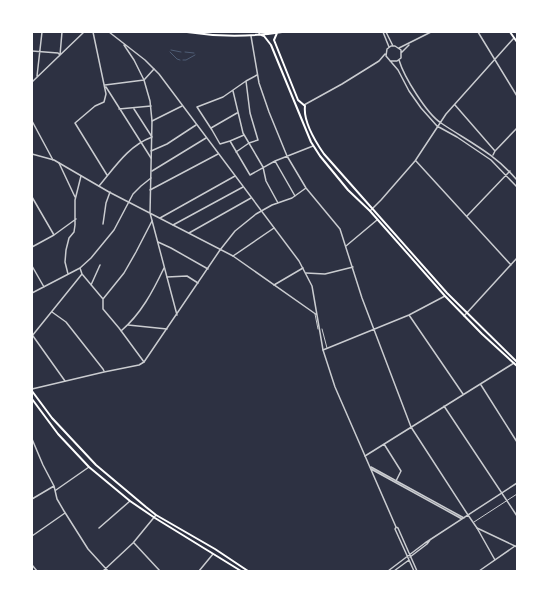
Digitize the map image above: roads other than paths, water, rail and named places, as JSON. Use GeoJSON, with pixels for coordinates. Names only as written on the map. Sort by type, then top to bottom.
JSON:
{"type":"FeatureCollection","features":[{"type":"Feature","properties":{"kind":"main road"},"geometry":{"type":"LineString","coordinates":[[187,32],[232,36],[282,32]]}},
{"type":"Feature","properties":{"kind":"main road"},"geometry":{"type":"LineString","coordinates":[[193,32],[200,34]]}},
{"type":"Feature","properties":{"kind":"main road"},"geometry":{"type":"LineString","coordinates":[[510,32],[517,42]]}},
{"type":"Feature","properties":{"kind":"main road"},"geometry":{"type":"LineString","coordinates":[[277,33],[274,40],[298,100],[304,105],[304,113],[315,141],[320,148],[466,314],[517,362]]}},
{"type":"Feature","properties":{"kind":"main road"},"geometry":{"type":"LineString","coordinates":[[259,34],[268,40],[271,45],[313,146],[348,190],[370,211],[445,296],[517,366]]}},
{"type":"Feature","properties":{"kind":"main road"},"geometry":{"type":"LineString","coordinates":[[297,109],[298,104],[301,103]]}},
{"type":"Feature","properties":{"kind":"main road"},"geometry":{"type":"LineString","coordinates":[[297,109],[301,111],[304,109]]}},
{"type":"Feature","properties":{"kind":"main road"},"geometry":{"type":"LineString","coordinates":[[32,390],[52,418],[96,465],[156,515],[215,549],[248,571]]}},
{"type":"Feature","properties":{"kind":"main road"},"geometry":{"type":"LineString","coordinates":[[32,399],[58,434],[89,467],[130,501],[241,571]]}},
{"type":"Feature","properties":{"kind":"street"},"geometry":{"type":"LineString","coordinates":[[37,77],[42,32]]}},
{"type":"Feature","properties":{"kind":"street"},"geometry":{"type":"LineString","coordinates":[[60,55],[62,32]]}},
{"type":"Feature","properties":{"kind":"street"},"geometry":{"type":"LineString","coordinates":[[32,82],[84,32]]}},
{"type":"Feature","properties":{"kind":"street"},"geometry":{"type":"LineString","coordinates":[[93,32],[106,94],[104,102],[95,106],[75,123],[108,176]]}},
{"type":"Feature","properties":{"kind":"street"},"geometry":{"type":"LineString","coordinates":[[109,32],[146,60],[154,69],[299,261],[312,286],[318,329]]}},
{"type":"Feature","properties":{"kind":"street"},"geometry":{"type":"LineString","coordinates":[[383,32],[389,48]]}},
{"type":"Feature","properties":{"kind":"street"},"geometry":{"type":"LineString","coordinates":[[386,32],[393,46],[399,48],[431,32]]}},
{"type":"Feature","properties":{"kind":"street"},"geometry":{"type":"LineString","coordinates":[[478,32],[517,96]]}},
{"type":"Feature","properties":{"kind":"street"},"geometry":{"type":"LineString","coordinates":[[251,35],[257,75],[268,112],[287,156],[306,188],[340,229],[374,330],[411,427],[468,515],[495,560]]}},
{"type":"Feature","properties":{"kind":"street"},"geometry":{"type":"LineString","coordinates":[[370,211],[415,161],[440,123],[494,59],[514,38]]}},
{"type":"Feature","properties":{"kind":"street"},"geometry":{"type":"LineString","coordinates":[[411,43],[401,53],[399,60],[404,74],[432,114],[440,123],[492,155],[510,171],[517,180]]}},
{"type":"Feature","properties":{"kind":"street"},"geometry":{"type":"LineString","coordinates":[[123,44],[134,60],[144,80],[151,106],[152,170],[150,213],[177,315]]}},
{"type":"Feature","properties":{"kind":"street"},"geometry":{"type":"LineString","coordinates":[[379,61],[389,48],[393,46]]}},
{"type":"Feature","properties":{"kind":"street"},"geometry":{"type":"LineString","coordinates":[[399,48],[401,53]]}},
{"type":"Feature","properties":{"kind":"street"},"geometry":{"type":"LineString","coordinates":[[32,51],[58,53],[60,55]]}},
{"type":"Feature","properties":{"kind":"street"},"geometry":{"type":"LineString","coordinates":[[385,54],[398,70],[409,91],[421,108],[438,126],[491,160],[517,187]]}},
{"type":"Feature","properties":{"kind":"street"},"geometry":{"type":"LineString","coordinates":[[304,105],[379,61],[387,58]]}},
{"type":"Feature","properties":{"kind":"street"},"geometry":{"type":"LineString","coordinates":[[390,62],[399,60]]}},
{"type":"Feature","properties":{"kind":"street"},"geometry":{"type":"LineString","coordinates":[[105,85],[144,80],[154,69]]}},
{"type":"Feature","properties":{"kind":"street"},"geometry":{"type":"LineString","coordinates":[[244,135],[220,144],[197,107],[223,98],[257,75]]}},
{"type":"Feature","properties":{"kind":"street"},"geometry":{"type":"LineString","coordinates":[[236,152],[249,143],[258,140],[250,113],[246,81]]}},
{"type":"Feature","properties":{"kind":"street"},"geometry":{"type":"LineString","coordinates":[[105,85],[151,158]]}},
{"type":"Feature","properties":{"kind":"street"},"geometry":{"type":"LineString","coordinates":[[233,91],[237,113],[244,135],[263,168],[266,181],[278,203]]}},
{"type":"Feature","properties":{"kind":"street"},"geometry":{"type":"LineString","coordinates":[[455,105],[495,151]]}},
{"type":"Feature","properties":{"kind":"street"},"geometry":{"type":"LineString","coordinates":[[119,109],[134,109],[151,106]]}},
{"type":"Feature","properties":{"kind":"street"},"geometry":{"type":"LineString","coordinates":[[152,121],[182,106]]}},
{"type":"Feature","properties":{"kind":"street"},"geometry":{"type":"LineString","coordinates":[[134,109],[152,137]]}},
{"type":"Feature","properties":{"kind":"street"},"geometry":{"type":"LineString","coordinates":[[211,128],[237,113]]}},
{"type":"Feature","properties":{"kind":"street"},"geometry":{"type":"LineString","coordinates":[[32,121],[53,160]]}},
{"type":"Feature","properties":{"kind":"street"},"geometry":{"type":"LineString","coordinates":[[151,151],[167,144],[196,125]]}},
{"type":"Feature","properties":{"kind":"street"},"geometry":{"type":"LineString","coordinates":[[492,155],[517,128]]}},
{"type":"Feature","properties":{"kind":"street"},"geometry":{"type":"LineString","coordinates":[[99,186],[127,153],[140,142],[152,137]]}},
{"type":"Feature","properties":{"kind":"street"},"geometry":{"type":"LineString","coordinates":[[152,170],[206,138]]}},
{"type":"Feature","properties":{"kind":"street"},"geometry":{"type":"LineString","coordinates":[[230,140],[250,175],[276,161],[313,146]]}},
{"type":"Feature","properties":{"kind":"street"},"geometry":{"type":"LineString","coordinates":[[46,157],[49,152]]}},
{"type":"Feature","properties":{"kind":"street"},"geometry":{"type":"LineString","coordinates":[[32,154],[46,157],[59,163],[110,192],[233,256],[316,314],[323,350],[335,387],[370,467],[463,518]]}},
{"type":"Feature","properties":{"kind":"street"},"geometry":{"type":"LineString","coordinates":[[150,190],[218,154]]}},
{"type":"Feature","properties":{"kind":"street"},"geometry":{"type":"LineString","coordinates":[[276,161],[295,196]]}},
{"type":"Feature","properties":{"kind":"street"},"geometry":{"type":"LineString","coordinates":[[415,161],[467,216],[510,265]]}},
{"type":"Feature","properties":{"kind":"street"},"geometry":{"type":"LineString","coordinates":[[59,163],[76,198]]}},
{"type":"Feature","properties":{"kind":"street"},"geometry":{"type":"LineString","coordinates":[[467,216],[510,171]]}},
{"type":"Feature","properties":{"kind":"street"},"geometry":{"type":"LineString","coordinates":[[68,274],[65,262],[69,238],[74,232],[76,219],[76,198],[81,176]]}},
{"type":"Feature","properties":{"kind":"street"},"geometry":{"type":"LineString","coordinates":[[160,218],[235,176]]}},
{"type":"Feature","properties":{"kind":"street"},"geometry":{"type":"LineString","coordinates":[[32,293],[80,268],[108,238],[118,223],[133,194],[151,178]]}},
{"type":"Feature","properties":{"kind":"street"},"geometry":{"type":"LineString","coordinates":[[173,225],[243,187]]}},
{"type":"Feature","properties":{"kind":"street"},"geometry":{"type":"LineString","coordinates":[[32,390],[139,365],[144,362],[220,250],[235,231],[261,211],[295,196],[306,188]]}},
{"type":"Feature","properties":{"kind":"street"},"geometry":{"type":"LineString","coordinates":[[103,224],[106,203],[110,192]]}},
{"type":"Feature","properties":{"kind":"street"},"geometry":{"type":"LineString","coordinates":[[32,197],[54,235]]}},
{"type":"Feature","properties":{"kind":"street"},"geometry":{"type":"LineString","coordinates":[[188,233],[251,198]]}},
{"type":"Feature","properties":{"kind":"street"},"geometry":{"type":"LineString","coordinates":[[32,247],[54,235],[76,219]]}},
{"type":"Feature","properties":{"kind":"street"},"geometry":{"type":"LineString","coordinates":[[144,362],[103,310],[103,299],[124,273],[152,220]]}},
{"type":"Feature","properties":{"kind":"street"},"geometry":{"type":"LineString","coordinates":[[346,246],[378,220]]}},
{"type":"Feature","properties":{"kind":"street"},"geometry":{"type":"LineString","coordinates":[[233,256],[274,228]]}},
{"type":"Feature","properties":{"kind":"street"},"geometry":{"type":"LineString","coordinates":[[158,242],[185,255],[208,269]]}},
{"type":"Feature","properties":{"kind":"street"},"geometry":{"type":"LineString","coordinates":[[464,316],[517,258]]}},
{"type":"Feature","properties":{"kind":"street"},"geometry":{"type":"LineString","coordinates":[[91,285],[100,265]]}},
{"type":"Feature","properties":{"kind":"street"},"geometry":{"type":"LineString","coordinates":[[32,266],[44,287]]}},
{"type":"Feature","properties":{"kind":"street"},"geometry":{"type":"LineString","coordinates":[[306,273],[325,274],[352,267]]}},
{"type":"Feature","properties":{"kind":"street"},"geometry":{"type":"LineString","coordinates":[[80,268],[82,274],[103,299]]}},
{"type":"Feature","properties":{"kind":"street"},"geometry":{"type":"LineString","coordinates":[[121,331],[128,326],[138,314],[153,291],[164,268]]}},
{"type":"Feature","properties":{"kind":"street"},"geometry":{"type":"LineString","coordinates":[[274,285],[303,268]]}},
{"type":"Feature","properties":{"kind":"street"},"geometry":{"type":"LineString","coordinates":[[66,381],[32,336],[82,274]]}},
{"type":"Feature","properties":{"kind":"street"},"geometry":{"type":"LineString","coordinates":[[167,277],[187,276],[198,283]]}},
{"type":"Feature","properties":{"kind":"street"},"geometry":{"type":"LineString","coordinates":[[323,350],[409,315],[445,296]]}},
{"type":"Feature","properties":{"kind":"street"},"geometry":{"type":"LineString","coordinates":[[52,312],[66,322],[103,368],[104,372]]}},
{"type":"Feature","properties":{"kind":"street"},"geometry":{"type":"LineString","coordinates":[[409,315],[464,394]]}},
{"type":"Feature","properties":{"kind":"street"},"geometry":{"type":"LineString","coordinates":[[128,326],[167,329]]}},
{"type":"Feature","properties":{"kind":"street"},"geometry":{"type":"LineString","coordinates":[[322,329],[327,348]]}},
{"type":"Feature","properties":{"kind":"street"},"geometry":{"type":"LineString","coordinates":[[365,456],[514,363]]}},
{"type":"Feature","properties":{"kind":"street"},"geometry":{"type":"LineString","coordinates":[[480,384],[517,442]]}},
{"type":"Feature","properties":{"kind":"street"},"geometry":{"type":"LineString","coordinates":[[444,406],[517,516]]}},
{"type":"Feature","properties":{"kind":"street"},"geometry":{"type":"LineString","coordinates":[[32,439],[56,490],[57,499],[65,513],[88,550],[108,571]]}},
{"type":"Feature","properties":{"kind":"street"},"geometry":{"type":"LineString","coordinates":[[384,444],[402,472],[396,482]]}},
{"type":"Feature","properties":{"kind":"street"},"geometry":{"type":"LineString","coordinates":[[56,490],[89,467]]}},
{"type":"Feature","properties":{"kind":"street"},"geometry":{"type":"LineString","coordinates":[[370,467],[396,482]]}},
{"type":"Feature","properties":{"kind":"street"},"geometry":{"type":"LineString","coordinates":[[372,469],[415,571]]}},
{"type":"Feature","properties":{"kind":"street"},"geometry":{"type":"LineString","coordinates":[[388,571],[463,518],[517,483]]}},
{"type":"Feature","properties":{"kind":"street"},"geometry":{"type":"LineString","coordinates":[[32,500],[54,486]]}},
{"type":"Feature","properties":{"kind":"street"},"geometry":{"type":"LineString","coordinates":[[473,523],[517,494]]}},
{"type":"Feature","properties":{"kind":"street"},"geometry":{"type":"LineString","coordinates":[[99,528],[130,501]]}},
{"type":"Feature","properties":{"kind":"street"},"geometry":{"type":"LineString","coordinates":[[32,536],[65,513]]}},
{"type":"Feature","properties":{"kind":"street"},"geometry":{"type":"LineString","coordinates":[[103,571],[134,543],[156,515]]}},
{"type":"Feature","properties":{"kind":"street"},"geometry":{"type":"LineString","coordinates":[[476,528],[516,547]]}},
{"type":"Feature","properties":{"kind":"street"},"geometry":{"type":"LineString","coordinates":[[134,543],[160,571]]}},
{"type":"Feature","properties":{"kind":"street"},"geometry":{"type":"LineString","coordinates":[[479,571],[516,547]]}},
{"type":"Feature","properties":{"kind":"street"},"geometry":{"type":"LineString","coordinates":[[199,571],[213,553]]}},
{"type":"Feature","properties":{"kind":"street"},"geometry":{"type":"LineString","coordinates":[[409,556],[409,560],[415,571]]}},
{"type":"Feature","properties":{"kind":"street"},"geometry":{"type":"LineString","coordinates":[[394,571],[409,560]]}},
{"type":"Feature","properties":{"kind":"street"},"geometry":{"type":"LineString","coordinates":[[32,565],[37,571]]}},
{"type":"Feature","properties":{"kind":"waterway"},"geometry":{"type":"LineString","coordinates":[[171,50],[181,52]]}},
{"type":"Feature","properties":{"kind":"waterway"},"geometry":{"type":"LineString","coordinates":[[170,52],[180,60]]}},
{"type":"Feature","properties":{"kind":"waterway"},"geometry":{"type":"LineString","coordinates":[[185,52],[194,53]]}},
{"type":"Feature","properties":{"kind":"waterway"},"geometry":{"type":"LineString","coordinates":[[183,60],[195,55]]}}]}
